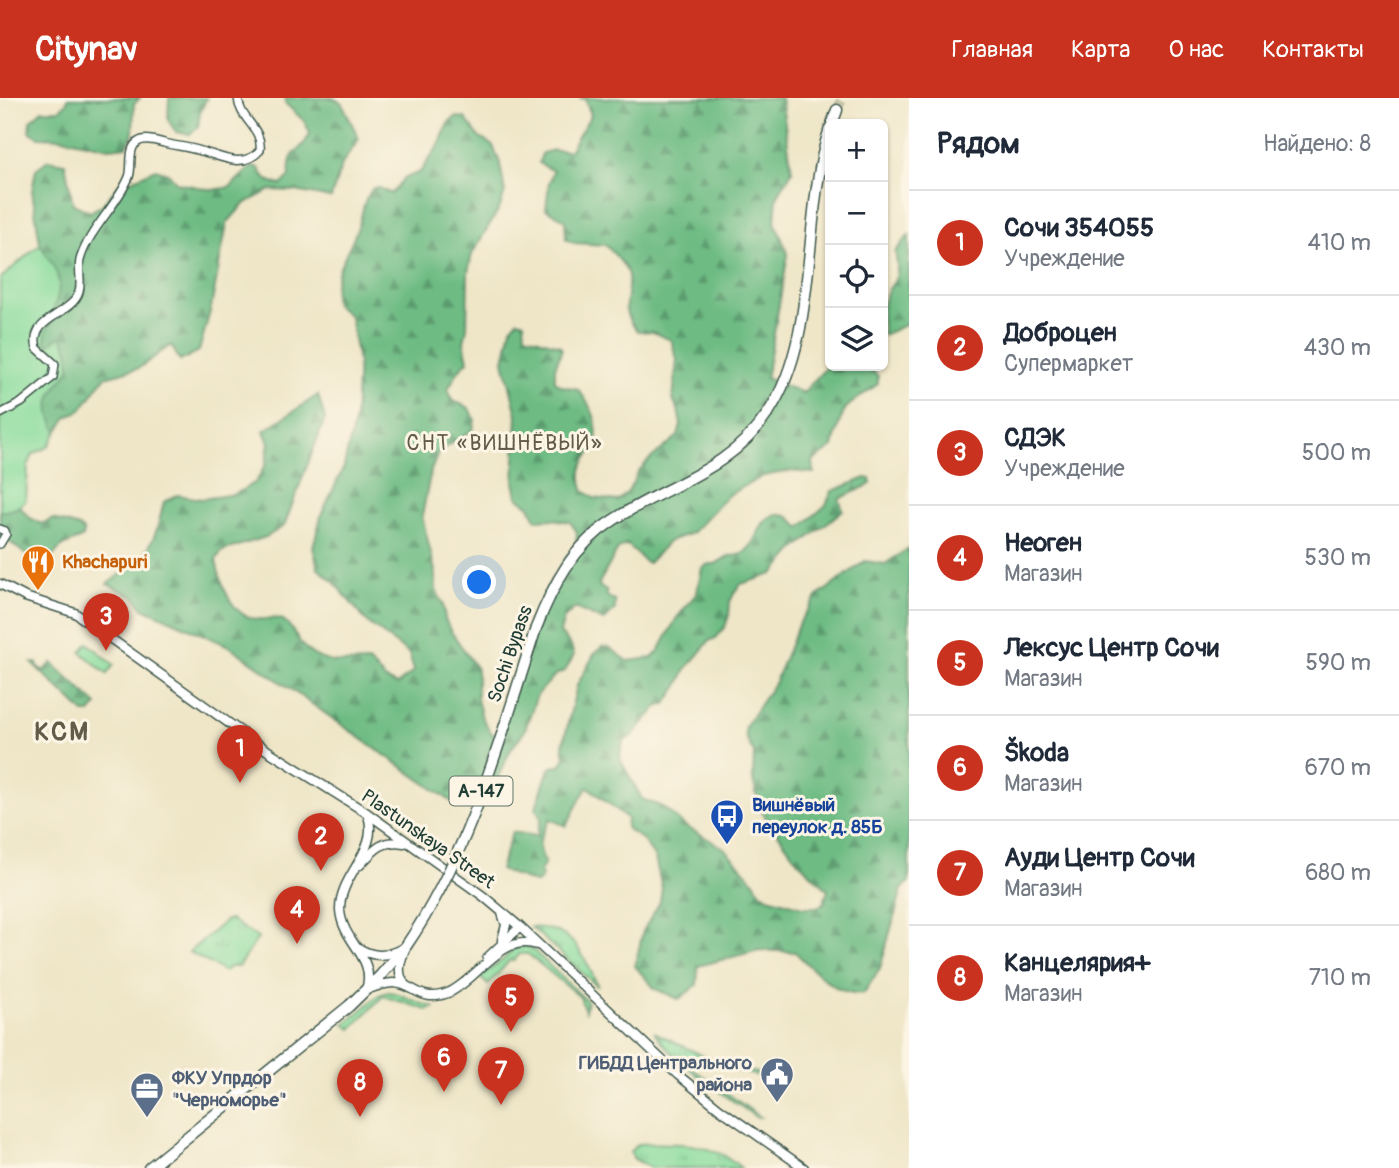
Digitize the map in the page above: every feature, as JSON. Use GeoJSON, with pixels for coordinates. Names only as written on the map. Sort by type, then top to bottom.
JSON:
{"type":"FeatureCollection","features":[{"type":"Feature","properties":{"kind":"highway","name":"Sochi Bypass"},"geometry":{"type":"LineString","coordinates":[[834,119],[837,110]]}},
{"type":"Feature","properties":{"kind":"highway","name":"Sochi Bypass"},"geometry":{"type":"LineString","coordinates":[[149,1168],[366,990],[406,946],[435,901],[459,850],[505,725],[536,628],[554,585],[566,565],[612,521],[704,472],[734,451],[769,413],[790,368],[803,310],[819,173],[825,150]]}},
{"type":"Feature","properties":{"kind":"main road","name":"Plastunskaya Street"},"geometry":{"type":"LineString","coordinates":[[0,584],[25,597],[75,613],[265,749],[367,813],[409,843],[520,927],[678,1075],[720,1110],[804,1168]]}},
{"type":"Feature","properties":{"kind":"main road"},"geometry":{"type":"LineString","coordinates":[[367,813],[371,846]]}},
{"type":"Feature","properties":{"kind":"main road"},"geometry":{"type":"LineString","coordinates":[[386,827],[353,872],[344,889],[340,911],[345,930],[358,948],[368,971],[366,990],[392,983],[422,995],[444,994],[480,969],[520,927]]}},
{"type":"Feature","properties":{"kind":"main road"},"geometry":{"type":"LineString","coordinates":[[371,846],[390,842],[409,843]]}},
{"type":"Feature","properties":{"kind":"main road"},"geometry":{"type":"LineString","coordinates":[[501,911],[506,925],[503,945]]}},
{"type":"Feature","properties":{"kind":"main road"},"geometry":{"type":"LineString","coordinates":[[503,945],[525,942],[541,946]]}},
{"type":"Feature","properties":{"kind":"main road"},"geometry":{"type":"LineString","coordinates":[[358,948],[380,956],[406,946]]}},
{"type":"Feature","properties":{"kind":"main road","name":"А-147"},"geometry":{"type":"LineString","coordinates":[[406,946],[399,967],[401,980],[408,988]]}},
{"type":"Feature","properties":{"kind":"street"},"geometry":{"type":"LineString","coordinates":[[0,414],[48,383],[56,371],[55,364],[37,348],[36,335],[44,324],[77,296],[80,260],[94,232],[125,185],[135,144],[139,140],[152,140],[197,149],[232,160],[253,157],[260,150],[260,138],[239,108],[238,98]]}},
{"type":"Feature","properties":{"kind":"street"},"geometry":{"type":"LineString","coordinates":[[0,529],[6,534],[0,544]]}},
{"type":"Feature","properties":{"kind":"green space"},"geometry":{"type":"Polygon","coordinates":[[[68,98],[140,98],[134,104],[133,133],[127,146],[109,148],[63,138],[39,137],[29,131],[30,121],[42,110],[59,110],[68,98]]]}},
{"type":"Feature","properties":{"kind":"green space"},"geometry":{"type":"Polygon","coordinates":[[[169,98],[207,98],[200,112],[198,128],[190,134],[176,132],[168,120],[169,98]]]}},
{"type":"Feature","properties":{"kind":"green space"},"geometry":{"type":"Polygon","coordinates":[[[286,98],[333,98],[342,103],[359,139],[342,164],[331,198],[296,191],[270,190],[244,204],[227,223],[211,308],[199,351],[180,361],[171,345],[139,368],[105,377],[81,410],[67,417],[57,432],[50,413],[50,398],[70,369],[68,349],[63,340],[47,346],[44,332],[51,323],[59,279],[40,244],[32,191],[36,169],[48,160],[65,163],[73,204],[90,212],[102,205],[118,186],[156,169],[168,173],[177,183],[213,190],[230,187],[251,167],[259,168],[268,180],[281,185],[290,176],[293,156],[310,133],[304,121],[285,103],[286,98]]]}},
{"type":"Feature","properties":{"kind":"green space"},"geometry":{"type":"Polygon","coordinates":[[[579,98],[781,98],[792,171],[777,197],[775,222],[788,254],[766,378],[803,393],[825,369],[825,371],[872,371],[878,376],[878,384],[846,408],[833,447],[813,461],[814,473],[789,471],[763,476],[728,495],[692,533],[669,541],[648,563],[627,544],[618,549],[599,583],[600,587],[607,591],[607,596],[615,601],[615,609],[604,621],[575,608],[564,618],[560,633],[571,646],[574,655],[565,671],[555,675],[537,695],[524,732],[511,749],[499,774],[494,793],[452,802],[229,646],[143,608],[135,597],[107,584],[132,566],[146,551],[156,532],[164,502],[177,495],[202,499],[235,494],[256,482],[266,464],[269,443],[264,431],[318,395],[325,419],[284,526],[266,537],[222,551],[216,560],[220,578],[228,597],[240,612],[256,619],[283,620],[306,650],[322,659],[340,663],[369,662],[386,680],[397,685],[414,671],[409,654],[366,621],[335,583],[318,568],[313,547],[322,513],[344,467],[355,417],[358,362],[350,316],[335,304],[335,282],[359,224],[365,202],[373,188],[380,188],[391,194],[403,179],[420,172],[439,145],[449,122],[456,117],[465,118],[479,137],[493,146],[500,163],[505,192],[500,207],[472,254],[468,272],[467,328],[464,342],[468,361],[448,389],[453,401],[468,407],[475,419],[473,430],[439,451],[431,470],[422,516],[435,571],[436,590],[443,604],[445,619],[477,669],[477,699],[482,718],[492,734],[498,734],[530,626],[549,584],[576,543],[577,532],[570,522],[536,520],[530,506],[517,497],[514,482],[517,415],[504,361],[511,328],[518,320],[524,322],[525,335],[559,345],[562,349],[555,368],[555,381],[562,386],[578,389],[591,408],[597,437],[582,467],[581,482],[583,490],[594,498],[618,501],[628,492],[639,471],[648,461],[678,436],[681,425],[673,400],[677,359],[671,340],[653,332],[638,331],[631,323],[626,307],[627,272],[606,245],[574,243],[566,239],[565,220],[546,209],[553,171],[539,163],[542,153],[554,150],[569,151],[591,115],[585,99],[579,98]]]}},
{"type":"Feature","properties":{"kind":"green space"},"geometry":{"type":"Polygon","coordinates":[[[909,235],[909,323],[888,333],[888,291],[897,272],[895,252],[909,235]]]}},
{"type":"Feature","properties":{"kind":"green space"},"geometry":{"type":"Polygon","coordinates":[[[40,244],[55,269],[59,287],[45,339],[47,346],[60,336],[67,347],[70,369],[50,398],[50,413],[57,432],[48,447],[33,454],[28,466],[26,500],[15,509],[0,511],[0,279],[40,244]]]}},
{"type":"Feature","properties":{"kind":"green space"},"geometry":{"type":"Polygon","coordinates":[[[866,478],[870,479],[871,484],[839,499],[843,510],[794,550],[773,574],[741,584],[730,602],[725,627],[716,638],[709,641],[686,669],[666,704],[657,707],[632,736],[623,742],[620,753],[621,761],[642,799],[663,807],[685,826],[724,848],[768,897],[803,907],[817,907],[824,903],[828,890],[798,861],[760,809],[753,780],[754,753],[746,738],[745,727],[775,682],[799,623],[818,596],[865,561],[885,564],[909,548],[909,882],[902,889],[880,968],[864,993],[854,993],[844,991],[826,980],[795,952],[759,950],[698,966],[697,985],[679,999],[655,989],[635,966],[643,931],[660,902],[662,888],[655,858],[642,839],[626,828],[627,818],[588,787],[566,826],[550,819],[541,835],[540,845],[545,862],[540,871],[542,877],[535,883],[500,870],[512,832],[537,836],[541,818],[536,808],[548,771],[552,767],[560,766],[565,757],[563,745],[577,685],[595,653],[602,647],[610,648],[628,661],[652,658],[659,651],[676,619],[697,593],[702,568],[742,554],[753,543],[760,528],[770,517],[787,515],[800,528],[826,505],[832,491],[866,478]]]}},
{"type":"Feature","properties":{"kind":"green space"},"geometry":{"type":"Polygon","coordinates":[[[20,507],[30,518],[41,524],[53,519],[79,527],[84,532],[83,537],[59,549],[49,564],[25,554],[10,542],[0,542],[0,511],[20,507]]]}},
{"type":"Feature","properties":{"kind":"green space"},"geometry":{"type":"Polygon","coordinates":[[[88,643],[114,665],[107,674],[81,652],[88,643]]]}},
{"type":"Feature","properties":{"kind":"green space"},"geometry":{"type":"Polygon","coordinates":[[[32,663],[37,663],[44,671],[52,663],[97,705],[90,713],[84,713],[32,663]]]}},
{"type":"Feature","properties":{"kind":"green space"},"geometry":{"type":"Polygon","coordinates":[[[226,920],[231,920],[258,938],[238,967],[229,967],[225,972],[189,952],[226,920]]]}},
{"type":"Feature","properties":{"kind":"green space"},"geometry":{"type":"Polygon","coordinates":[[[531,927],[557,932],[575,944],[598,987],[531,927]]]}},
{"type":"Feature","properties":{"kind":"green space"},"geometry":{"type":"Polygon","coordinates":[[[526,946],[587,1001],[585,1011],[580,997],[528,954],[520,954],[513,961],[510,960],[488,985],[480,977],[513,949],[526,946]]]}},
{"type":"Feature","properties":{"kind":"green space"},"geometry":{"type":"Polygon","coordinates":[[[388,992],[435,1007],[427,1010],[383,996],[351,1029],[345,1024],[379,995],[388,992]]]}},
{"type":"Feature","properties":{"kind":"green space"},"geometry":{"type":"Polygon","coordinates":[[[654,1032],[718,1063],[757,1073],[756,1076],[698,1058],[692,1068],[760,1117],[756,1117],[688,1068],[654,1032]]]}},
{"type":"Feature","properties":{"kind":"green space"},"geometry":{"type":"Polygon","coordinates":[[[637,1144],[679,1144],[705,1148],[718,1152],[741,1168],[652,1168],[634,1159],[630,1152],[637,1144]]]}},
{"type":"Feature","properties":{"kind":"tunnel"},"geometry":{"type":"LineString","coordinates":[[837,110],[843,98]]}},
{"type":"Feature","properties":{"kind":"place","name":"Khachapuri"},"geometry":{"type":"Point","coordinates":[38,592]}},
{"type":"Feature","properties":{"kind":"place","name":"СДЭК"},"geometry":{"type":"Point","coordinates":[106,651]}},
{"type":"Feature","properties":{"kind":"place","name":"Сочи 354055"},"geometry":{"type":"Point","coordinates":[240,783]}},
{"type":"Feature","properties":{"kind":"place","name":"Вишнёвый переулок д. 85Б"},"geometry":{"type":"Point","coordinates":[727,846]}},
{"type":"Feature","properties":{"kind":"place","name":"Доброцен"},"geometry":{"type":"Point","coordinates":[321,871]}},
{"type":"Feature","properties":{"kind":"place","name":"Неоген"},"geometry":{"type":"Point","coordinates":[297,944]}},
{"type":"Feature","properties":{"kind":"place","name":"Лексус Центр Сочи"},"geometry":{"type":"Point","coordinates":[511,1032]}},
{"type":"Feature","properties":{"kind":"place","name":"Škoda"},"geometry":{"type":"Point","coordinates":[444,1092]}},
{"type":"Feature","properties":{"kind":"place","name":"ГИБДД Центрального района"},"geometry":{"type":"Point","coordinates":[777,1104]}},
{"type":"Feature","properties":{"kind":"place","name":"Ауди Центр Сочи"},"geometry":{"type":"Point","coordinates":[501,1105]}},
{"type":"Feature","properties":{"kind":"place","name":"Канцелярия+"},"geometry":{"type":"Point","coordinates":[360,1117]}},
{"type":"Feature","properties":{"kind":"place","name":"ФКУ Упрдор \"Черноморье\""},"geometry":{"type":"Point","coordinates":[147,1119]}},
{"type":"Feature","properties":{"kind":"district","name":"СНТ «ВИШНЁВЫЙ»"},"geometry":{"type":"Point","coordinates":[505,443]}},
{"type":"Feature","properties":{"kind":"district","name":"КСМ"},"geometry":{"type":"Point","coordinates":[62,732]}}]}
